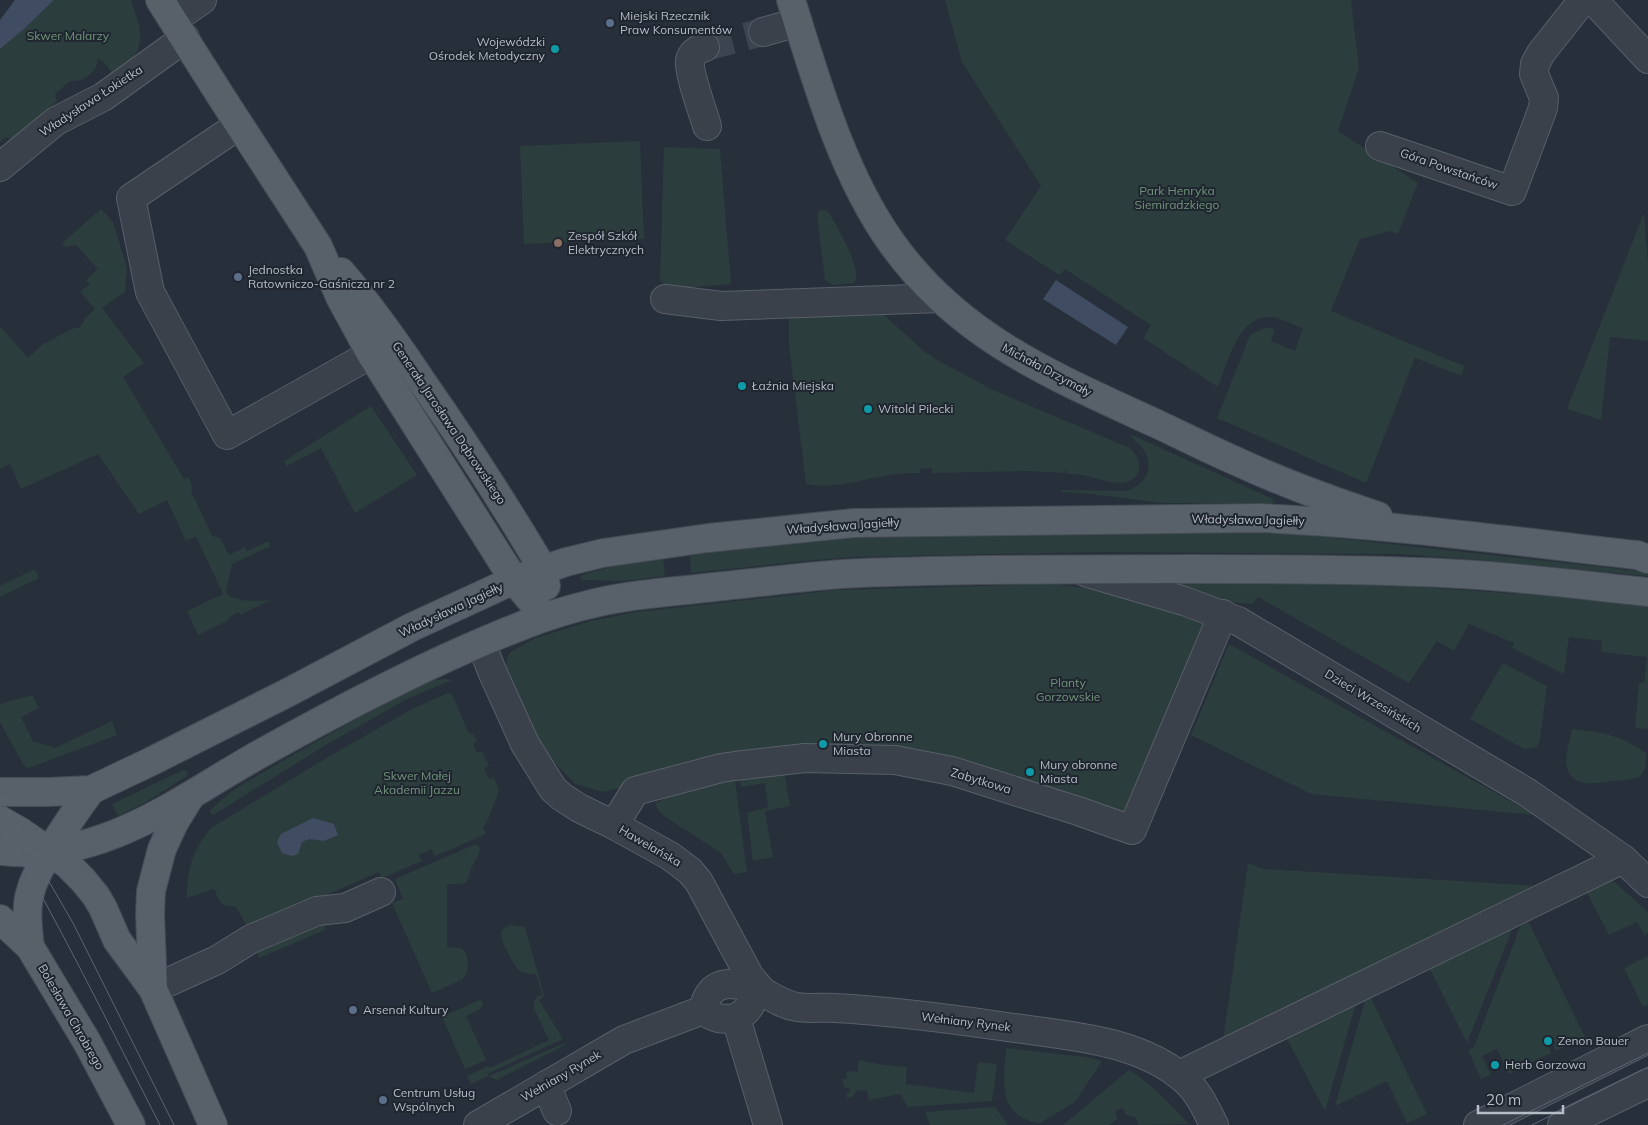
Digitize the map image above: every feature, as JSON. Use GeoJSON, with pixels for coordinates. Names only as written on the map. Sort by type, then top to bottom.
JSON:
{"type":"FeatureCollection","features":[{"type":"Feature","properties":{"kind":"main road","name":"Michała Drzymały"},"geometry":{"type":"LineString","coordinates":[[795,11],[839,141],[864,198],[891,243],[907,263],[958,314],[993,341],[1030,363],[1101,399],[1247,466],[1322,497],[1419,531]]}},
{"type":"Feature","properties":{"kind":"main road","name":"Generała Jarosława Dąbrowskiego"},"geometry":{"type":"LineString","coordinates":[[173,19],[318,246],[357,291],[477,460],[543,569],[548,616]]}},
{"type":"Feature","properties":{"kind":"main road","name":"Generała Jarosława Dąbrowskiego"},"geometry":{"type":"LineString","coordinates":[[318,246],[340,297],[371,354],[514,580],[548,616]]}},
{"type":"Feature","properties":{"kind":"main road","name":"Władysława Jagiełły"},"geometry":{"type":"LineString","coordinates":[[91,790],[287,693],[412,627],[514,580],[566,562],[603,553],[653,545],[805,527],[875,522],[1261,518],[1419,531],[1644,556]]}},
{"type":"Feature","properties":{"kind":"main road"},"geometry":{"type":"LineString","coordinates":[[0,851],[18,853],[50,852],[83,846],[113,836],[149,819],[192,795],[228,771],[358,700],[481,643],[548,616],[581,606],[619,598],[840,574],[1073,569],[1334,569],[1436,573],[1533,579],[1648,592]]}},
{"type":"Feature","properties":{"kind":"main road"},"geometry":{"type":"LineString","coordinates":[[0,792],[91,790]]}},
{"type":"Feature","properties":{"kind":"main road"},"geometry":{"type":"LineString","coordinates":[[30,947],[27,915],[29,897],[34,880],[68,822],[91,790]]}},
{"type":"Feature","properties":{"kind":"main road"},"geometry":{"type":"LineString","coordinates":[[153,989],[151,890],[162,849],[174,823],[192,795]]}},
{"type":"Feature","properties":{"kind":"main road"},"geometry":{"type":"LineString","coordinates":[[0,820],[67,864],[96,896],[117,940],[153,989],[213,1125]]}},
{"type":"Feature","properties":{"kind":"main road","name":"Bolesława Chrobrego"},"geometry":{"type":"LineString","coordinates":[[0,919],[30,947],[87,1042],[130,1125]]}},
{"type":"Feature","properties":{"kind":"street","name":"Władysława Łokietka"},"geometry":{"type":"LineString","coordinates":[[0,167],[56,122],[103,97],[173,19],[202,0]]}},
{"type":"Feature","properties":{"kind":"street","name":"Góra Powstańców"},"geometry":{"type":"LineString","coordinates":[[1380,146],[1512,191],[1543,108],[1544,98],[1534,74],[1535,64],[1541,53],[1583,0]]}},
{"type":"Feature","properties":{"kind":"street"},"geometry":{"type":"LineString","coordinates":[[1593,0],[1648,59]]}},
{"type":"Feature","properties":{"kind":"street"},"geometry":{"type":"LineString","coordinates":[[763,32],[795,11]]}},
{"type":"Feature","properties":{"kind":"street"},"geometry":{"type":"LineString","coordinates":[[705,47],[694,53],[690,60],[691,70],[707,126]]}},
{"type":"Feature","properties":{"kind":"street"},"geometry":{"type":"LineString","coordinates":[[239,125],[131,198],[150,292],[227,435],[394,341]]}},
{"type":"Feature","properties":{"kind":"street"},"geometry":{"type":"LineString","coordinates":[[673,305],[721,306],[940,298]]}},
{"type":"Feature","properties":{"kind":"street","name":"Dzieci Wrzesińskich"},"geometry":{"type":"LineString","coordinates":[[1073,569],[1184,601],[1238,621],[1528,793],[1623,859],[1648,883]]}},
{"type":"Feature","properties":{"kind":"street","name":"Zabytkowa"},"geometry":{"type":"LineString","coordinates":[[614,825],[635,792],[721,768],[805,758],[895,760],[952,771],[1132,830],[1223,614]]}},
{"type":"Feature","properties":{"kind":"street","name":"Hawelańska"},"geometry":{"type":"LineString","coordinates":[[481,643],[525,744],[553,789],[579,808],[670,856],[696,877],[750,977],[762,992]]}},
{"type":"Feature","properties":{"kind":"street"},"geometry":{"type":"LineString","coordinates":[[1179,1075],[1623,859]]}},
{"type":"Feature","properties":{"kind":"street"},"geometry":{"type":"LineString","coordinates":[[153,989],[217,960],[251,939],[317,911],[345,908],[381,892]]}},
{"type":"Feature","properties":{"kind":"street","name":"Wełniany Rynek"},"geometry":{"type":"LineString","coordinates":[[478,1125],[624,1040],[703,1010],[705,1000],[710,992],[719,985],[730,984],[762,992],[797,1008],[834,1008],[964,1021],[1114,1044],[1157,1061],[1179,1075],[1196,1092],[1214,1125]]}},
{"type":"Feature","properties":{"kind":"street"},"geometry":{"type":"LineString","coordinates":[[703,1010],[711,1016],[724,1020],[736,1018],[746,1011],[762,992]]}},
{"type":"Feature","properties":{"kind":"street"},"geometry":{"type":"LineString","coordinates":[[736,1018],[768,1125]]}},
{"type":"Feature","properties":{"kind":"street"},"geometry":{"type":"LineString","coordinates":[[1478,1125],[1648,1039]]}},
{"type":"Feature","properties":{"kind":"street"},"geometry":{"type":"LineString","coordinates":[[1562,1125],[1648,1083]]}},
{"type":"Feature","properties":{"kind":"street"},"geometry":{"type":"LineString","coordinates":[[546,1085],[557,1111]]}},
{"type":"Feature","properties":{"kind":"green space","name":"Skwer Malarzy"},"geometry":{"type":"Polygon","coordinates":[[[54,0],[131,0],[139,26],[139,47],[131,59],[114,76],[98,58],[95,68],[89,76],[80,80],[70,81],[55,94],[57,101],[13,139],[5,137],[0,142],[0,49],[54,0]]]}},
{"type":"Feature","properties":{"kind":"green space","name":"Park Henryka Siemiradzkiego"},"geometry":{"type":"Polygon","coordinates":[[[945,0],[1351,0],[1359,68],[1338,131],[1418,183],[1398,234],[1390,231],[1360,239],[1331,311],[1464,366],[1462,376],[1415,358],[1366,483],[1217,418],[1250,335],[1265,328],[1275,329],[1271,341],[1295,351],[1303,328],[1274,317],[1259,319],[1249,325],[1235,343],[1218,387],[1143,338],[1151,325],[1065,269],[1059,275],[1005,240],[1041,186],[962,62],[945,0]]]}},
{"type":"Feature","properties":{"kind":"green space"},"geometry":{"type":"Polygon","coordinates":[[[640,141],[644,239],[524,244],[520,146],[640,141]]]}},
{"type":"Feature","properties":{"kind":"green space"},"geometry":{"type":"Polygon","coordinates":[[[664,147],[720,149],[731,284],[668,289],[660,280],[664,147]]]}},
{"type":"Feature","properties":{"kind":"green space"},"geometry":{"type":"Polygon","coordinates":[[[101,209],[113,222],[127,268],[125,292],[102,308],[144,363],[123,377],[184,479],[188,477],[192,486],[191,491],[212,536],[220,538],[229,555],[245,547],[247,551],[268,541],[271,546],[232,564],[226,593],[241,600],[271,600],[240,615],[239,612],[228,618],[229,620],[198,635],[187,611],[223,594],[196,536],[186,541],[167,500],[139,514],[98,454],[21,489],[10,464],[0,469],[0,326],[28,358],[43,344],[74,328],[78,328],[84,322],[84,319],[95,309],[80,292],[90,284],[86,280],[98,269],[76,245],[65,247],[62,243],[101,209]]]}},
{"type":"Feature","properties":{"kind":"green space"},"geometry":{"type":"Polygon","coordinates":[[[821,210],[827,211],[831,216],[849,250],[856,269],[854,283],[833,285],[825,280],[817,215],[821,210]]]}},
{"type":"Feature","properties":{"kind":"green space"},"geometry":{"type":"Polygon","coordinates":[[[1644,213],[1648,265],[1648,341],[1610,337],[1601,420],[1567,409],[1644,213]]]}},
{"type":"Feature","properties":{"kind":"green space"},"geometry":{"type":"Polygon","coordinates":[[[789,311],[883,314],[925,352],[939,361],[993,390],[1130,448],[1137,457],[1139,469],[1135,477],[1123,483],[1067,474],[1066,467],[1065,473],[1029,471],[932,473],[932,468],[920,469],[920,473],[896,474],[840,485],[806,484],[789,345],[789,311]]]}},
{"type":"Feature","properties":{"kind":"green space"},"geometry":{"type":"Polygon","coordinates":[[[371,406],[417,475],[355,513],[321,448],[287,466],[284,461],[371,406]]]}},
{"type":"Feature","properties":{"kind":"green space"},"geometry":{"type":"Polygon","coordinates":[[[1130,434],[1273,499],[1275,502],[1162,503],[1061,492],[1061,490],[1126,491],[1138,485],[1146,475],[1148,462],[1143,449],[1130,434]]]}},
{"type":"Feature","properties":{"kind":"green space"},"geometry":{"type":"Polygon","coordinates":[[[1073,533],[1289,533],[1648,572],[1648,576],[1399,554],[1095,552],[855,557],[691,573],[690,554],[817,539],[1073,533]]]}},
{"type":"Feature","properties":{"kind":"green space"},"geometry":{"type":"Polygon","coordinates":[[[663,558],[665,576],[622,581],[582,580],[580,577],[614,566],[663,558]]]}},
{"type":"Feature","properties":{"kind":"green space"},"geometry":{"type":"Polygon","coordinates":[[[35,569],[39,578],[0,597],[0,586],[35,569]]]}},
{"type":"Feature","properties":{"kind":"green space"},"geometry":{"type":"Polygon","coordinates":[[[1181,583],[1390,585],[1549,596],[1648,607],[1648,729],[1635,728],[1639,683],[1644,683],[1647,657],[1601,652],[1602,641],[1569,637],[1564,674],[1512,648],[1514,643],[1469,624],[1454,651],[1437,641],[1409,683],[1258,597],[1253,604],[1226,602],[1177,588],[1181,583]]]}},
{"type":"Feature","properties":{"kind":"green space","name":"Planty Gorzowskie"},"geometry":{"type":"Polygon","coordinates":[[[1043,584],[1107,592],[1212,621],[1131,820],[948,759],[745,757],[603,792],[575,784],[538,745],[505,669],[508,655],[512,651],[536,638],[591,621],[636,612],[837,590],[1043,584]]]}},
{"type":"Feature","properties":{"kind":"green space"},"geometry":{"type":"Polygon","coordinates":[[[1229,644],[1535,815],[1311,794],[1191,735],[1229,644]]]}},
{"type":"Feature","properties":{"kind":"green space"},"geometry":{"type":"Polygon","coordinates":[[[1503,663],[1547,686],[1540,739],[1537,747],[1524,749],[1470,719],[1503,663]]]}},
{"type":"Feature","properties":{"kind":"green space"},"geometry":{"type":"Polygon","coordinates":[[[445,679],[452,680],[409,698],[326,745],[213,815],[209,811],[243,784],[331,733],[413,688],[445,679]]]}},
{"type":"Feature","properties":{"kind":"green space","name":"Skwer Małej Akademii Jazzu"},"geometry":{"type":"Polygon","coordinates":[[[448,693],[452,694],[468,732],[474,735],[477,741],[473,743],[477,753],[482,751],[489,766],[484,768],[489,779],[494,777],[499,791],[487,822],[483,827],[486,834],[435,856],[431,849],[419,855],[422,861],[382,878],[379,872],[248,929],[237,908],[223,904],[214,889],[187,898],[188,878],[192,861],[199,845],[211,828],[328,757],[414,708],[448,693]]]}},
{"type":"Feature","properties":{"kind":"green space"},"geometry":{"type":"Polygon","coordinates":[[[32,695],[39,708],[21,717],[33,741],[55,748],[112,721],[117,735],[29,768],[24,766],[0,722],[0,704],[32,695]]]}},
{"type":"Feature","properties":{"kind":"green space"},"geometry":{"type":"Polygon","coordinates":[[[1572,729],[1611,735],[1646,753],[1646,762],[1642,774],[1633,779],[1601,783],[1588,783],[1576,780],[1568,771],[1566,761],[1572,729]]]}},
{"type":"Feature","properties":{"kind":"green space"},"geometry":{"type":"Polygon","coordinates":[[[183,770],[188,772],[187,776],[146,802],[118,816],[112,804],[183,770]]]}},
{"type":"Feature","properties":{"kind":"green space"},"geometry":{"type":"Polygon","coordinates":[[[784,771],[790,806],[765,811],[773,857],[753,861],[747,813],[768,807],[765,783],[741,787],[740,779],[784,771]]]}},
{"type":"Feature","properties":{"kind":"green space"},"geometry":{"type":"Polygon","coordinates":[[[735,780],[747,872],[734,874],[721,853],[664,816],[655,803],[683,791],[735,780]]]}},
{"type":"Feature","properties":{"kind":"green space"},"geometry":{"type":"Polygon","coordinates":[[[476,844],[479,846],[480,851],[465,883],[447,884],[447,947],[460,948],[465,951],[468,963],[467,971],[461,980],[432,993],[392,903],[403,899],[395,879],[476,844]]]}},
{"type":"Feature","properties":{"kind":"green space"},"geometry":{"type":"Polygon","coordinates":[[[1248,863],[1264,869],[1555,887],[1222,1048],[1248,863]]]}},
{"type":"Feature","properties":{"kind":"green space"},"geometry":{"type":"Polygon","coordinates":[[[1610,878],[1648,912],[1648,932],[1645,935],[1637,922],[1609,935],[1586,891],[1610,878]]]}},
{"type":"Feature","properties":{"kind":"green space"},"geometry":{"type":"Polygon","coordinates":[[[327,918],[329,924],[324,927],[325,930],[259,958],[254,947],[327,918]]]}},
{"type":"Feature","properties":{"kind":"green space"},"geometry":{"type":"Polygon","coordinates":[[[1527,919],[1585,1037],[1556,1051],[1551,1035],[1542,1040],[1546,1047],[1548,1046],[1551,1053],[1509,1074],[1497,1049],[1482,1056],[1491,1075],[1481,1079],[1468,1050],[1474,1047],[1522,922],[1527,919]]]}},
{"type":"Feature","properties":{"kind":"green space"},"geometry":{"type":"Polygon","coordinates":[[[510,925],[525,927],[544,996],[539,1000],[563,1039],[487,1074],[489,1076],[565,1043],[565,1045],[497,1080],[488,1076],[471,1084],[467,1076],[489,1066],[490,1068],[549,1040],[534,1009],[534,1002],[537,997],[542,995],[536,974],[524,973],[517,969],[501,936],[504,928],[510,925]]]}},
{"type":"Feature","properties":{"kind":"green space"},"geometry":{"type":"Polygon","coordinates":[[[1514,925],[1467,1043],[1429,967],[1514,925]]]}},
{"type":"Feature","properties":{"kind":"green space"},"geometry":{"type":"Polygon","coordinates":[[[1648,956],[1648,1005],[1643,1007],[1624,968],[1648,956]]]}},
{"type":"Feature","properties":{"kind":"green space"},"geometry":{"type":"Polygon","coordinates":[[[1370,996],[1427,1114],[1407,1123],[1387,1081],[1335,1106],[1366,997],[1370,996]]]}},
{"type":"Feature","properties":{"kind":"green space"},"geometry":{"type":"Polygon","coordinates":[[[479,1000],[482,1001],[483,1005],[481,1009],[466,1016],[486,1060],[465,1069],[442,1017],[479,1000]]]}},
{"type":"Feature","properties":{"kind":"green space"},"geometry":{"type":"Polygon","coordinates":[[[1356,1003],[1325,1111],[1286,1037],[1356,1003]]]}},
{"type":"Feature","properties":{"kind":"green space"},"geometry":{"type":"Polygon","coordinates":[[[1006,1048],[1085,1057],[1102,1061],[1075,1102],[1040,1123],[1026,1119],[1016,1113],[1009,1105],[1004,1085],[1006,1048]]]}},
{"type":"Feature","properties":{"kind":"green space"},"geometry":{"type":"Polygon","coordinates":[[[859,1060],[907,1067],[906,1084],[974,1093],[978,1062],[997,1064],[992,1101],[908,1107],[900,1094],[869,1100],[866,1090],[856,1091],[852,1097],[847,1098],[846,1093],[850,1092],[849,1087],[845,1088],[842,1079],[847,1078],[846,1071],[857,1072],[859,1060]]]}},
{"type":"Feature","properties":{"kind":"green space"},"geometry":{"type":"Polygon","coordinates":[[[1129,1070],[1153,1088],[1189,1124],[1139,1125],[1136,1118],[1126,1115],[1123,1108],[1115,1111],[1118,1119],[1108,1125],[1063,1125],[1129,1070]]]}},
{"type":"Feature","properties":{"kind":"green space"},"geometry":{"type":"Polygon","coordinates":[[[995,1107],[1008,1125],[930,1125],[925,1112],[995,1107]]]}},
{"type":"Feature","properties":{"kind":"water"},"geometry":{"type":"Polygon","coordinates":[[[15,0],[54,0],[0,49],[0,20],[15,0]]]}},
{"type":"Feature","properties":{"kind":"water"},"geometry":{"type":"Polygon","coordinates":[[[1056,280],[1128,327],[1116,345],[1043,299],[1056,280]]]}},
{"type":"Feature","properties":{"kind":"water"},"geometry":{"type":"Polygon","coordinates":[[[313,818],[334,824],[338,835],[324,841],[309,839],[302,842],[298,854],[293,856],[282,853],[277,842],[281,834],[313,818]]]}},
{"type":"Feature","properties":{"kind":"tunnel"},"geometry":{"type":"LineString","coordinates":[[705,47],[763,32]]}},
{"type":"Feature","properties":{"kind":"tram line"},"geometry":{"type":"LineString","coordinates":[[0,797],[73,923],[174,1125]]}},
{"type":"Feature","properties":{"kind":"tram line"},"geometry":{"type":"LineString","coordinates":[[0,822],[62,934],[160,1125]]}},
{"type":"Feature","properties":{"kind":"tram line"},"geometry":{"type":"LineString","coordinates":[[1503,1125],[1648,1053]]}},
{"type":"Feature","properties":{"kind":"tram line"},"geometry":{"type":"LineString","coordinates":[[1532,1125],[1648,1067]]}},
{"type":"Feature","properties":{"kind":"place","name":"Miejski Rzecznik Praw Konsumentów"},"geometry":{"type":"Point","coordinates":[610,23]}},
{"type":"Feature","properties":{"kind":"place","name":"Wojewódzki Ośrodek Metodyczny"},"geometry":{"type":"Point","coordinates":[555,49]}},
{"type":"Feature","properties":{"kind":"place","name":"Zespół Szkół Elektrycznych"},"geometry":{"type":"Point","coordinates":[558,243]}},
{"type":"Feature","properties":{"kind":"place","name":"Jednostka Ratowniczo-Gaśnicza nr 2"},"geometry":{"type":"Point","coordinates":[238,277]}},
{"type":"Feature","properties":{"kind":"place","name":"Łaźnia Miejska"},"geometry":{"type":"Point","coordinates":[742,386]}},
{"type":"Feature","properties":{"kind":"place","name":"Witold Pilecki"},"geometry":{"type":"Point","coordinates":[868,409]}},
{"type":"Feature","properties":{"kind":"place","name":"Mury Obronne Miasta"},"geometry":{"type":"Point","coordinates":[823,744]}},
{"type":"Feature","properties":{"kind":"place","name":"Mury obronne Miasta"},"geometry":{"type":"Point","coordinates":[1030,772]}},
{"type":"Feature","properties":{"kind":"place","name":"Arsenał Kultury"},"geometry":{"type":"Point","coordinates":[353,1010]}},
{"type":"Feature","properties":{"kind":"place","name":"Zenon Bauer"},"geometry":{"type":"Point","coordinates":[1548,1041]}},
{"type":"Feature","properties":{"kind":"place","name":"Herb Gorzowa"},"geometry":{"type":"Point","coordinates":[1495,1065]}},
{"type":"Feature","properties":{"kind":"place","name":"Centrum Usług Wspólnych"},"geometry":{"type":"Point","coordinates":[383,1100]}}]}
